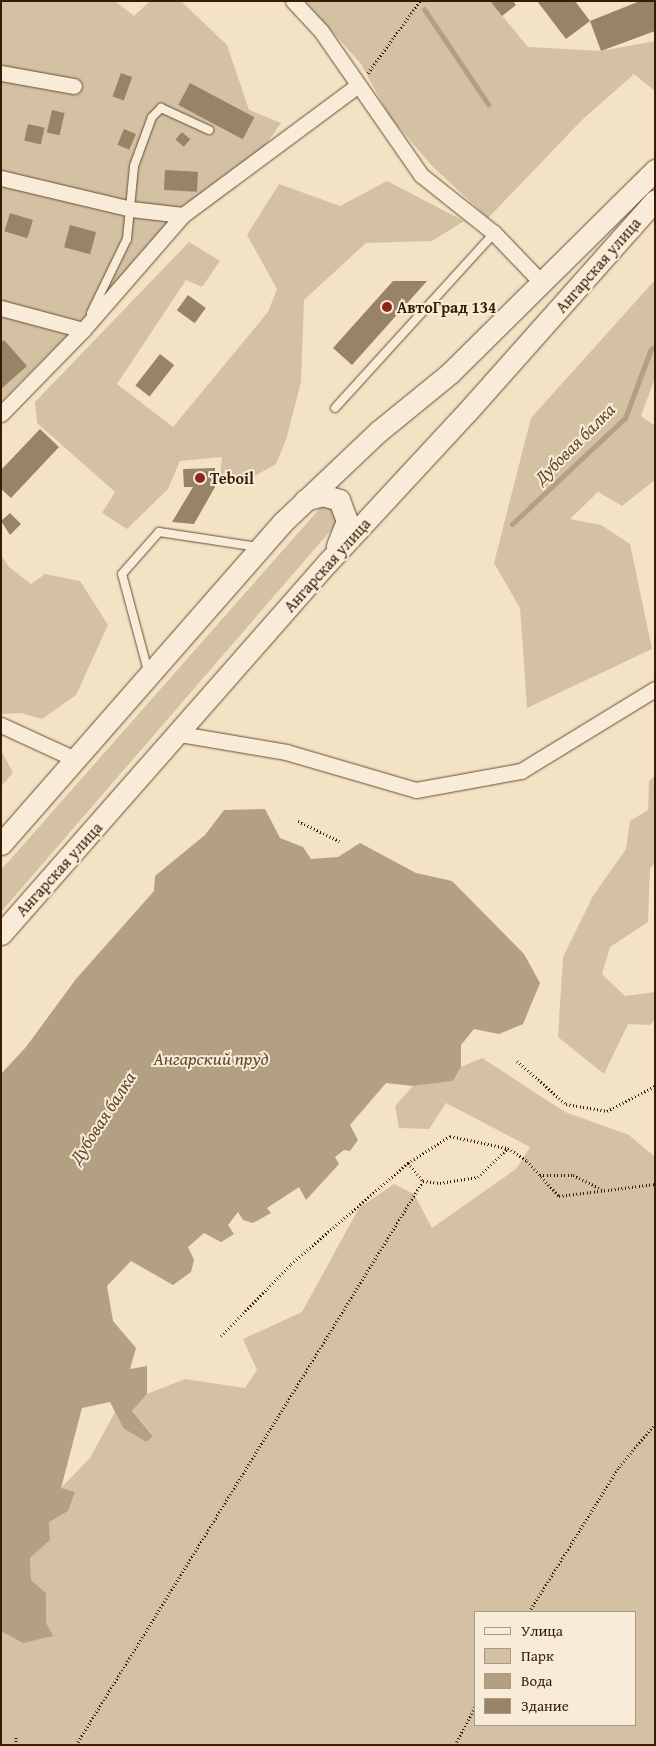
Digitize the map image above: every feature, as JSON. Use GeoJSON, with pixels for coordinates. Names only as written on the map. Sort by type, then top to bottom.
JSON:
{"type":"FeatureCollection","features":[{"type":"Feature","properties":{"kind":"main road","name":"Ангарская улица"},"geometry":{"type":"LineString","coordinates":[[1,844],[260,547],[305,500],[450,373],[655,170]]}},
{"type":"Feature","properties":{"kind":"main road","name":"Ангарская улица"},"geometry":{"type":"LineString","coordinates":[[1,934],[180,734],[327,563],[468,412],[655,200]]}},
{"type":"Feature","properties":{"kind":"main road"},"geometry":{"type":"LineString","coordinates":[[305,500],[333,496],[343,507],[346,529],[327,563]]}},
{"type":"Feature","properties":{"kind":"street"},"geometry":{"type":"LineString","coordinates":[[293,1],[321,31],[421,175],[494,233],[542,283]]}},
{"type":"Feature","properties":{"kind":"street"},"geometry":{"type":"LineString","coordinates":[[1,73],[74,86]]}},
{"type":"Feature","properties":{"kind":"street"},"geometry":{"type":"LineString","coordinates":[[1,414],[83,330],[183,215],[358,86]]}},
{"type":"Feature","properties":{"kind":"street"},"geometry":{"type":"LineString","coordinates":[[1,178],[131,209],[183,215]]}},
{"type":"Feature","properties":{"kind":"street"},"geometry":{"type":"LineString","coordinates":[[1,308],[83,330]]}},
{"type":"Feature","properties":{"kind":"street"},"geometry":{"type":"LineString","coordinates":[[180,734],[286,752],[416,790],[521,771],[655,689]]}},
{"type":"Feature","properties":{"kind":"street"},"geometry":{"type":"LineString","coordinates":[[1,725],[75,759]]}},
{"type":"Feature","properties":{"kind":"lane"},"geometry":{"type":"LineString","coordinates":[[83,330],[127,239],[134,166],[152,117],[161,108],[209,130]]}},
{"type":"Feature","properties":{"kind":"lane"},"geometry":{"type":"LineString","coordinates":[[335,408],[494,233]]}},
{"type":"Feature","properties":{"kind":"lane"},"geometry":{"type":"LineString","coordinates":[[149,676],[122,574],[159,532],[260,547]]}},
{"type":"Feature","properties":{"kind":"path"},"geometry":{"type":"LineString","coordinates":[[358,86],[420,1]]}},
{"type":"Feature","properties":{"kind":"path"},"geometry":{"type":"LineString","coordinates":[[298,821],[339,841]]}},
{"type":"Feature","properties":{"kind":"path"},"geometry":{"type":"LineString","coordinates":[[517,1061],[566,1104],[607,1112],[655,1086]]}},
{"type":"Feature","properties":{"kind":"path"},"geometry":{"type":"LineString","coordinates":[[221,1336],[292,1264],[408,1163],[450,1136],[508,1148],[540,1175],[559,1196],[655,1184]]}},
{"type":"Feature","properties":{"kind":"path"},"geometry":{"type":"LineString","coordinates":[[408,1163],[423,1181],[440,1183],[478,1177],[508,1148]]}},
{"type":"Feature","properties":{"kind":"path"},"geometry":{"type":"LineString","coordinates":[[540,1175],[573,1175],[604,1191]]}},
{"type":"Feature","properties":{"kind":"path"},"geometry":{"type":"LineString","coordinates":[[76,1745],[423,1181]]}},
{"type":"Feature","properties":{"kind":"path"},"geometry":{"type":"LineString","coordinates":[[530,1611],[619,1467],[655,1424]]}},
{"type":"Feature","properties":{"kind":"path"},"geometry":{"type":"LineString","coordinates":[[455,1745],[473,1711]]}},
{"type":"Feature","properties":{"kind":"path"},"geometry":{"type":"LineString","coordinates":[[16,1737],[16,1745]]}},
{"type":"Feature","properties":{"kind":"green space"},"geometry":{"type":"Polygon","coordinates":[[[1,1],[115,1],[134,16],[150,1],[182,2],[227,45],[249,110],[281,123],[236,187],[157,245],[1,402],[1,1]]]}},
{"type":"Feature","properties":{"kind":"green space"},"geometry":{"type":"Polygon","coordinates":[[[305,1],[490,1],[528,47],[601,51],[655,41],[655,91],[634,74],[582,120],[488,218],[433,167],[390,117],[361,64],[305,1]]]}},
{"type":"Feature","properties":{"kind":"green space"},"geometry":{"type":"Polygon","coordinates":[[[387,181],[464,221],[432,241],[366,243],[304,300],[301,382],[286,440],[276,464],[240,484],[220,476],[222,457],[180,461],[168,489],[127,529],[102,513],[115,492],[37,423],[35,402],[189,242],[220,261],[202,287],[186,280],[117,384],[173,427],[268,312],[277,289],[247,235],[279,184],[340,206],[387,181]]]}},
{"type":"Feature","properties":{"kind":"green space"},"geometry":{"type":"Polygon","coordinates":[[[655,280],[655,378],[641,416],[655,426],[655,480],[622,506],[598,492],[570,519],[601,525],[630,544],[652,649],[527,708],[520,608],[494,563],[531,418],[655,280]]]}},
{"type":"Feature","properties":{"kind":"green space"},"geometry":{"type":"Polygon","coordinates":[[[332,503],[338,522],[1,912],[1,870],[321,507],[332,503]]]}},
{"type":"Feature","properties":{"kind":"green space"},"geometry":{"type":"Polygon","coordinates":[[[1,555],[9,567],[31,584],[45,574],[80,581],[108,625],[76,695],[42,719],[21,713],[1,714],[1,555]]]}},
{"type":"Feature","properties":{"kind":"green space"},"geometry":{"type":"Polygon","coordinates":[[[1,750],[13,773],[1,786],[1,750]]]}},
{"type":"Feature","properties":{"kind":"green space"},"geometry":{"type":"Polygon","coordinates":[[[655,776],[655,863],[650,868],[648,922],[610,947],[602,974],[625,996],[655,992],[655,1020],[650,1025],[628,1024],[604,1074],[558,1037],[563,957],[593,896],[626,849],[630,821],[648,810],[649,781],[655,776]]]}},
{"type":"Feature","properties":{"kind":"green space"},"geometry":{"type":"Polygon","coordinates":[[[482,1058],[565,1112],[629,1135],[655,1157],[655,1745],[1,1745],[1,1631],[46,1623],[46,1593],[31,1580],[30,1558],[50,1540],[49,1522],[61,1488],[90,1458],[115,1412],[123,1428],[146,1442],[153,1435],[132,1411],[147,1394],[185,1379],[245,1388],[257,1370],[243,1339],[302,1312],[359,1208],[394,1184],[414,1194],[432,1228],[516,1169],[530,1147],[446,1103],[429,1129],[399,1128],[395,1106],[413,1086],[453,1081],[461,1067],[482,1058]]]}},
{"type":"Feature","properties":{"kind":"water","name":"Ангарский пруд"},"geometry":{"type":"Polygon","coordinates":[[[265,809],[280,838],[303,847],[311,859],[338,857],[360,843],[416,873],[452,881],[524,954],[540,983],[523,1024],[499,1034],[474,1029],[461,1045],[461,1067],[453,1081],[413,1086],[386,1083],[350,1125],[358,1140],[350,1151],[344,1150],[335,1157],[339,1164],[306,1200],[299,1187],[267,1208],[271,1213],[253,1223],[243,1220],[238,1212],[228,1225],[234,1234],[221,1242],[204,1233],[188,1247],[194,1260],[191,1272],[173,1285],[131,1261],[107,1286],[113,1321],[136,1348],[130,1369],[147,1366],[147,1394],[132,1411],[153,1436],[146,1442],[123,1428],[110,1402],[82,1408],[61,1488],[75,1492],[68,1511],[49,1522],[50,1540],[30,1558],[31,1580],[46,1593],[46,1623],[53,1636],[23,1643],[1,1631],[1,1074],[26,1047],[76,979],[154,891],[155,876],[205,835],[224,810],[265,809]]]}},
{"type":"Feature","properties":{"kind":"building"},"geometry":{"type":"Polygon","coordinates":[[[490,1],[513,1],[516,5],[502,16],[490,1]]]}},
{"type":"Feature","properties":{"kind":"building"},"geometry":{"type":"Polygon","coordinates":[[[537,1],[575,1],[590,21],[566,39],[537,1]]]}},
{"type":"Feature","properties":{"kind":"building"},"geometry":{"type":"Polygon","coordinates":[[[640,1],[655,1],[655,31],[601,51],[590,21],[640,1]]]}},
{"type":"Feature","properties":{"kind":"building"},"geometry":{"type":"Polygon","coordinates":[[[121,73],[132,77],[124,101],[112,96],[121,73]]]}},
{"type":"Feature","properties":{"kind":"building"},"geometry":{"type":"Polygon","coordinates":[[[190,83],[254,117],[243,139],[178,105],[190,83]]]}},
{"type":"Feature","properties":{"kind":"building"},"geometry":{"type":"Polygon","coordinates":[[[52,110],[65,113],[59,135],[47,132],[52,110]]]}},
{"type":"Feature","properties":{"kind":"building"},"geometry":{"type":"Polygon","coordinates":[[[28,124],[45,128],[41,144],[24,141],[28,124]]]}},
{"type":"Feature","properties":{"kind":"building"},"geometry":{"type":"Polygon","coordinates":[[[124,129],[136,134],[129,150],[117,145],[124,129]]]}},
{"type":"Feature","properties":{"kind":"building"},"geometry":{"type":"Polygon","coordinates":[[[182,132],[190,139],[184,147],[175,140],[182,132]]]}},
{"type":"Feature","properties":{"kind":"building"},"geometry":{"type":"Polygon","coordinates":[[[165,170],[198,172],[197,192],[164,190],[165,170]]]}},
{"type":"Feature","properties":{"kind":"building"},"geometry":{"type":"Polygon","coordinates":[[[10,213],[33,220],[27,238],[4,231],[10,213]]]}},
{"type":"Feature","properties":{"kind":"building"},"geometry":{"type":"Polygon","coordinates":[[[70,225],[96,232],[90,254],[64,247],[70,225]]]}},
{"type":"Feature","properties":{"kind":"building"},"geometry":{"type":"Polygon","coordinates":[[[393,281],[427,281],[352,365],[333,348],[393,281]]]}},
{"type":"Feature","properties":{"kind":"building"},"geometry":{"type":"Polygon","coordinates":[[[188,295],[206,308],[195,323],[177,310],[188,295]]]}},
{"type":"Feature","properties":{"kind":"building"},"geometry":{"type":"Polygon","coordinates":[[[4,340],[27,366],[1,389],[1,342],[4,340]]]}},
{"type":"Feature","properties":{"kind":"building"},"geometry":{"type":"Polygon","coordinates":[[[160,354],[174,365],[150,397],[135,386],[160,354]]]}},
{"type":"Feature","properties":{"kind":"building"},"geometry":{"type":"Polygon","coordinates":[[[40,429],[59,447],[11,498],[1,489],[1,470],[40,429]]]}},
{"type":"Feature","properties":{"kind":"building"},"geometry":{"type":"Polygon","coordinates":[[[215,468],[215,487],[194,524],[172,522],[193,487],[184,487],[183,469],[215,468]]]}},
{"type":"Feature","properties":{"kind":"building"},"geometry":{"type":"Polygon","coordinates":[[[10,513],[21,524],[10,535],[1,521],[10,513]]]}},
{"type":"Feature","properties":{"kind":"waterway"},"geometry":{"type":"LineString","coordinates":[[424,9],[488,104]]}},
{"type":"Feature","properties":{"kind":"waterway","name":"Дубовая балка"},"geometry":{"type":"LineString","coordinates":[[512,524],[625,418],[651,349],[655,347]]}},
{"type":"Feature","properties":{"kind":"place","name":"АвтоГрад 134"},"geometry":{"type":"Point","coordinates":[387,307]}},
{"type":"Feature","properties":{"kind":"place","name":"Teboil"},"geometry":{"type":"Point","coordinates":[200,478]}}]}
